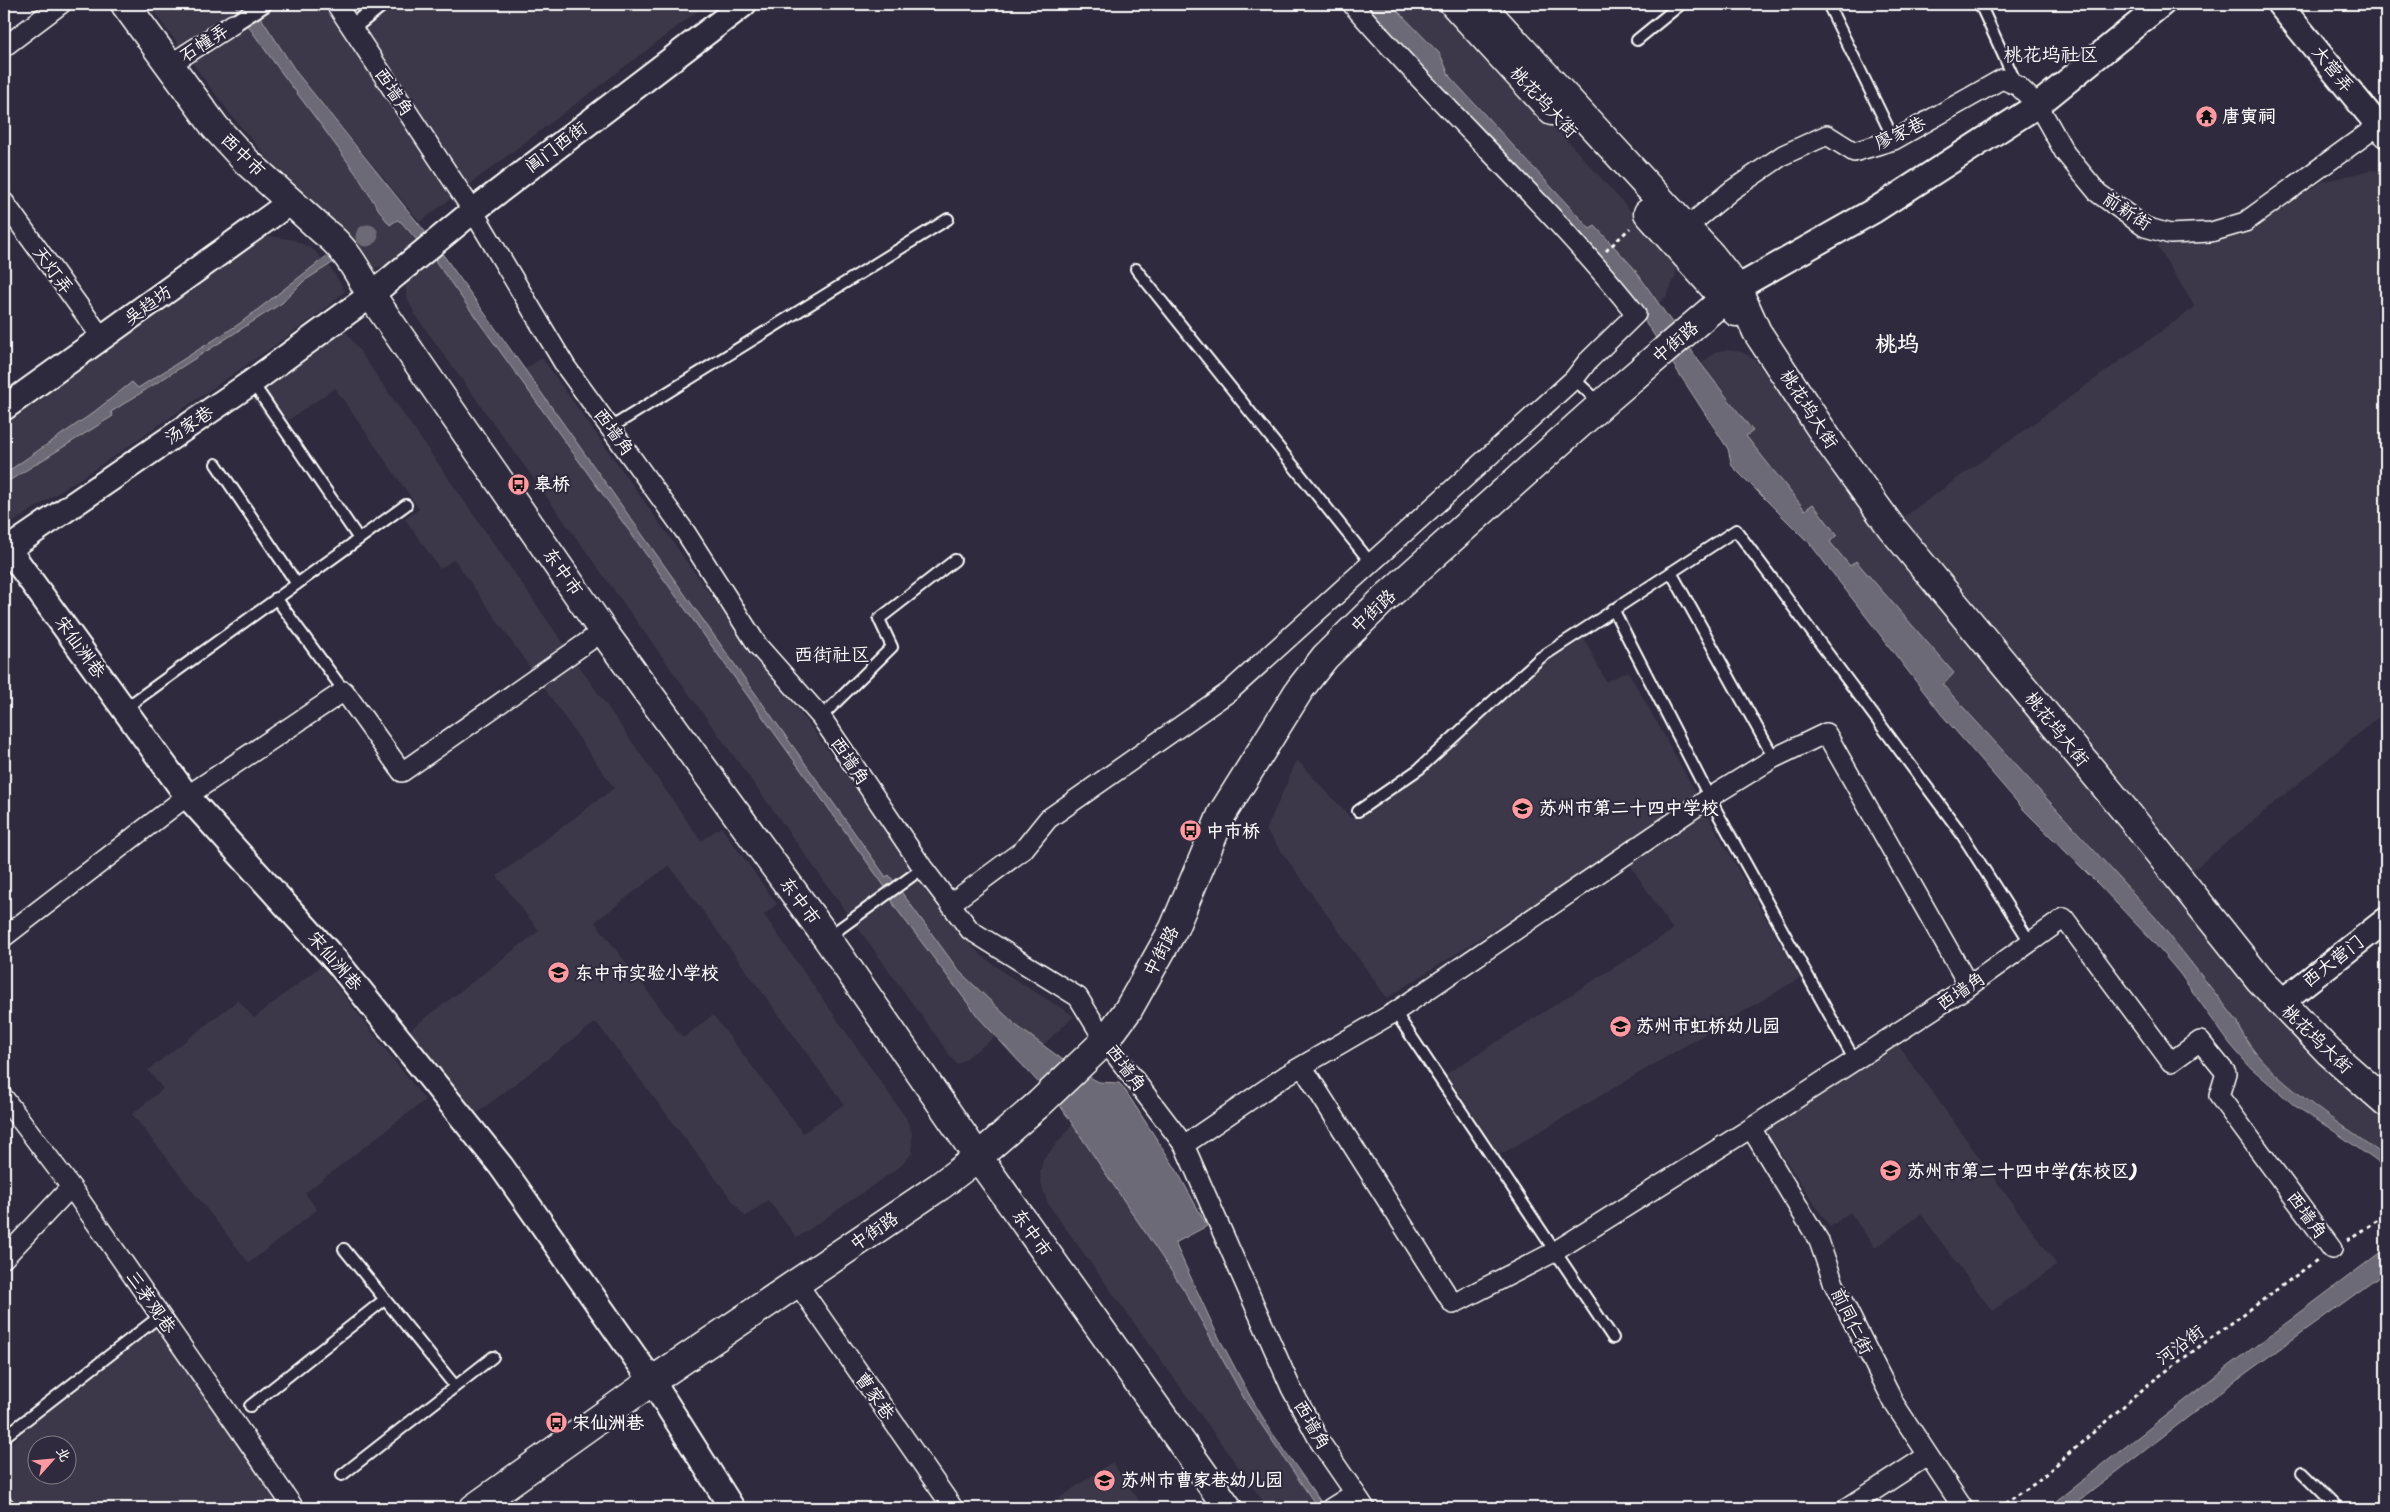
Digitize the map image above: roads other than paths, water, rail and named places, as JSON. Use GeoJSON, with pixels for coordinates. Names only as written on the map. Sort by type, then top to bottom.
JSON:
{"type":"FeatureCollection","features":[{"type":"Feature","properties":{"kind":"main road","name":"西中市"},"geometry":{"type":"LineString","coordinates":[[125,4],[204,113],[237,151],[338,242],[356,267],[371,294]]}},
{"type":"Feature","properties":{"kind":"main road","name":"桃花坞大街"},"geometry":{"type":"LineString","coordinates":[[1454,4],[1672,240],[1730,294]]}},
{"type":"Feature","properties":{"kind":"main road","name":"桃花坞大街"},"geometry":{"type":"LineString","coordinates":[[1480,4],[1687,227],[1848,469],[1891,527],[2280,1002],[2329,1052],[2386,1102]]}},
{"type":"Feature","properties":{"kind":"main road","name":"东中市"},"geometry":{"type":"LineString","coordinates":[[371,294],[604,631],[827,938],[978,1157],[1228,1508]]}},
{"type":"Feature","properties":{"kind":"main road","name":"中街路"},"geometry":{"type":"LineString","coordinates":[[474,1508],[652,1381],[940,1186],[978,1157],[1040,1103],[1097,1048],[1128,1010],[1174,928],[1222,814],[1300,688],[1325,657],[1382,601],[1602,404],[1730,294]]}},
{"type":"Feature","properties":{"kind":"street"},"geometry":{"type":"LineString","coordinates":[[4,47],[62,4]]}},
{"type":"Feature","properties":{"kind":"street","name":"石幢弄"},"geometry":{"type":"LineString","coordinates":[[169,65],[264,4]]}},
{"type":"Feature","properties":{"kind":"street","name":"西墙角"},"geometry":{"type":"LineString","coordinates":[[336,4],[473,211],[566,366],[686,533],[758,646],[821,717],[923,868],[970,930],[1078,997],[1097,1048],[1184,1145],[1291,1388],[1349,1502]]}},
{"type":"Feature","properties":{"kind":"street"},"geometry":{"type":"LineString","coordinates":[[351,28],[381,4]]}},
{"type":"Feature","properties":{"kind":"street","name":"阊门西街"},"geometry":{"type":"LineString","coordinates":[[371,294],[473,211],[744,4]]}},
{"type":"Feature","properties":{"kind":"street"},"geometry":{"type":"LineString","coordinates":[[950,904],[1023,850],[1048,819],[1229,692],[1574,379],[1587,362],[1636,314],[1595,262],[1389,47],[1352,4]]}},
{"type":"Feature","properties":{"kind":"street"},"geometry":{"type":"LineString","coordinates":[[1730,294],[1875,210],[2038,105],[2162,4]]}},
{"type":"Feature","properties":{"kind":"street","name":"大营弄"},"geometry":{"type":"LineString","coordinates":[[2279,4],[2382,130]]}},
{"type":"Feature","properties":{"kind":"street","name":"廖家巷"},"geometry":{"type":"LineString","coordinates":[[1687,227],[1732,190],[1784,155],[1827,135],[1854,152],[1894,140],[2002,79],[2018,86]]}},
{"type":"Feature","properties":{"kind":"street"},"geometry":{"type":"LineString","coordinates":[[2018,86],[2038,105]]}},
{"type":"Feature","properties":{"kind":"street","name":"前新街"},"geometry":{"type":"LineString","coordinates":[[2038,105],[2065,153],[2098,193],[2145,227],[2170,234],[2211,232],[2245,222],[2382,130]]}},
{"type":"Feature","properties":{"kind":"street","name":"吴趋坊"},"geometry":{"type":"LineString","coordinates":[[4,408],[292,201]]}},
{"type":"Feature","properties":{"kind":"street","name":"天灯弄"},"geometry":{"type":"LineString","coordinates":[[4,202],[102,338]]}},
{"type":"Feature","properties":{"kind":"street","name":"汤家巷"},"geometry":{"type":"LineString","coordinates":[[6,550],[252,382],[371,294]]}},
{"type":"Feature","properties":{"kind":"street","name":"宋仙洲巷"},"geometry":{"type":"LineString","coordinates":[[6,550],[187,796],[338,963],[501,1166],[652,1381]]}},
{"type":"Feature","properties":{"kind":"street"},"geometry":{"type":"LineString","coordinates":[[4,937],[187,796],[344,691],[402,772],[604,631]]}},
{"type":"Feature","properties":{"kind":"street"},"geometry":{"type":"LineString","coordinates":[[1184,1145],[1302,1066],[1395,1012],[1709,798],[1774,758],[1826,733],[1969,986]]}},
{"type":"Feature","properties":{"kind":"street","name":"西墙角"},"geometry":{"type":"LineString","coordinates":[[1302,1066],[1452,1304],[1554,1252],[1752,1128],[1969,986],[2064,918],[2171,1062],[2200,1041],[2226,1073],[2219,1096],[2332,1249]]}},
{"type":"Feature","properties":{"kind":"street","name":"西大营门"},"geometry":{"type":"LineString","coordinates":[[2280,1002],[2386,920]]}},
{"type":"Feature","properties":{"kind":"street","name":"三茅观巷"},"geometry":{"type":"LineString","coordinates":[[4,1098],[71,1187],[294,1508]]}},
{"type":"Feature","properties":{"kind":"street","name":"前同仁街"},"geometry":{"type":"LineString","coordinates":[[1752,1128],[1819,1241],[1834,1284],[1879,1375],[1927,1456],[1963,1508]]}},
{"type":"Feature","properties":{"kind":"street"},"geometry":{"type":"LineString","coordinates":[[4,1258],[71,1187]]}},
{"type":"Feature","properties":{"kind":"street","name":"曹家巷"},"geometry":{"type":"LineString","coordinates":[[797,1283],[953,1508]]}},
{"type":"Feature","properties":{"kind":"street"},"geometry":{"type":"LineString","coordinates":[[652,1381],[732,1508]]}},
{"type":"Feature","properties":{"kind":"street"},"geometry":{"type":"LineString","coordinates":[[1847,1508],[1927,1456]]}},
{"type":"Feature","properties":{"kind":"lane"},"geometry":{"type":"LineString","coordinates":[[1637,40],[1680,4]]}},
{"type":"Feature","properties":{"kind":"lane"},"geometry":{"type":"LineString","coordinates":[[1828,4],[1894,140]]}},
{"type":"Feature","properties":{"kind":"lane"},"geometry":{"type":"LineString","coordinates":[[1980,4],[2018,86]]}},
{"type":"Feature","properties":{"kind":"lane"},"geometry":{"type":"LineString","coordinates":[[610,428],[948,219]]}},
{"type":"Feature","properties":{"kind":"lane"},"geometry":{"type":"LineString","coordinates":[[1136,268],[1371,563]]}},
{"type":"Feature","properties":{"kind":"lane"},"geometry":{"type":"LineString","coordinates":[[1574,379],[1602,404]]}},
{"type":"Feature","properties":{"kind":"lane"},"geometry":{"type":"LineString","coordinates":[[252,382],[359,539]]}},
{"type":"Feature","properties":{"kind":"lane"},"geometry":{"type":"LineString","coordinates":[[216,464],[297,584]]}},
{"type":"Feature","properties":{"kind":"lane"},"geometry":{"type":"LineString","coordinates":[[124,708],[406,505]]}},
{"type":"Feature","properties":{"kind":"lane"},"geometry":{"type":"LineString","coordinates":[[1358,811],[1419,769],[1540,658],[1736,530],[1961,833],[2030,942]]}},
{"type":"Feature","properties":{"kind":"lane"},"geometry":{"type":"LineString","coordinates":[[821,717],[892,647],[879,619],[955,560]]}},
{"type":"Feature","properties":{"kind":"lane"},"geometry":{"type":"LineString","coordinates":[[1670,572],[1774,758]]}},
{"type":"Feature","properties":{"kind":"lane"},"geometry":{"type":"LineString","coordinates":[[276,598],[344,691]]}},
{"type":"Feature","properties":{"kind":"lane"},"geometry":{"type":"LineString","coordinates":[[1613,609],[1709,798],[1855,1061]]}},
{"type":"Feature","properties":{"kind":"lane"},"geometry":{"type":"LineString","coordinates":[[827,938],[923,868]]}},
{"type":"Feature","properties":{"kind":"lane"},"geometry":{"type":"LineString","coordinates":[[1395,1012],[1554,1252],[1614,1338]]}},
{"type":"Feature","properties":{"kind":"lane"},"geometry":{"type":"LineString","coordinates":[[344,1249],[454,1386]]}},
{"type":"Feature","properties":{"kind":"lane"},"geometry":{"type":"LineString","coordinates":[[250,1406],[384,1300]]}},
{"type":"Feature","properties":{"kind":"lane"},"geometry":{"type":"LineString","coordinates":[[4,1437],[160,1316]]}},
{"type":"Feature","properties":{"kind":"lane"},"geometry":{"type":"LineString","coordinates":[[342,1475],[493,1357]]}},
{"type":"Feature","properties":{"kind":"lane"},"geometry":{"type":"LineString","coordinates":[[2302,1472],[2338,1508]]}},
{"type":"Feature","properties":{"kind":"place","name":"唐寅祠"},"geometry":{"type":"Point","coordinates":[2206,116]}},
{"type":"Feature","properties":{"kind":"place","name":"皋桥"},"geometry":{"type":"Point","coordinates":[518,484]}},
{"type":"Feature","properties":{"kind":"place","name":"苏州市第二十四中学校"},"geometry":{"type":"Point","coordinates":[1523,808]}},
{"type":"Feature","properties":{"kind":"place","name":"中市桥"},"geometry":{"type":"Point","coordinates":[1190,831]}},
{"type":"Feature","properties":{"kind":"place","name":"东中市实验小学校"},"geometry":{"type":"Point","coordinates":[559,973]}},
{"type":"Feature","properties":{"kind":"place","name":"苏州市虹桥幼儿园"},"geometry":{"type":"Point","coordinates":[1620,1026]}},
{"type":"Feature","properties":{"kind":"place","name":"苏州市第二十四中学(东校区)"},"geometry":{"type":"Point","coordinates":[1891,1171]}},
{"type":"Feature","properties":{"kind":"place","name":"宋仙洲巷"},"geometry":{"type":"Point","coordinates":[556,1423]}},
{"type":"Feature","properties":{"kind":"place","name":"苏州市曹家巷幼儿园"},"geometry":{"type":"Point","coordinates":[1105,1480]}},
{"type":"Feature","properties":{"kind":"district","name":"桃花坞社区"},"geometry":{"type":"Point","coordinates":[2051,54]}},
{"type":"Feature","properties":{"kind":"district","name":"桃坞"},"geometry":{"type":"Point","coordinates":[1897,343]}},
{"type":"Feature","properties":{"kind":"district","name":"西街社区"},"geometry":{"type":"Point","coordinates":[832,654]}}]}
